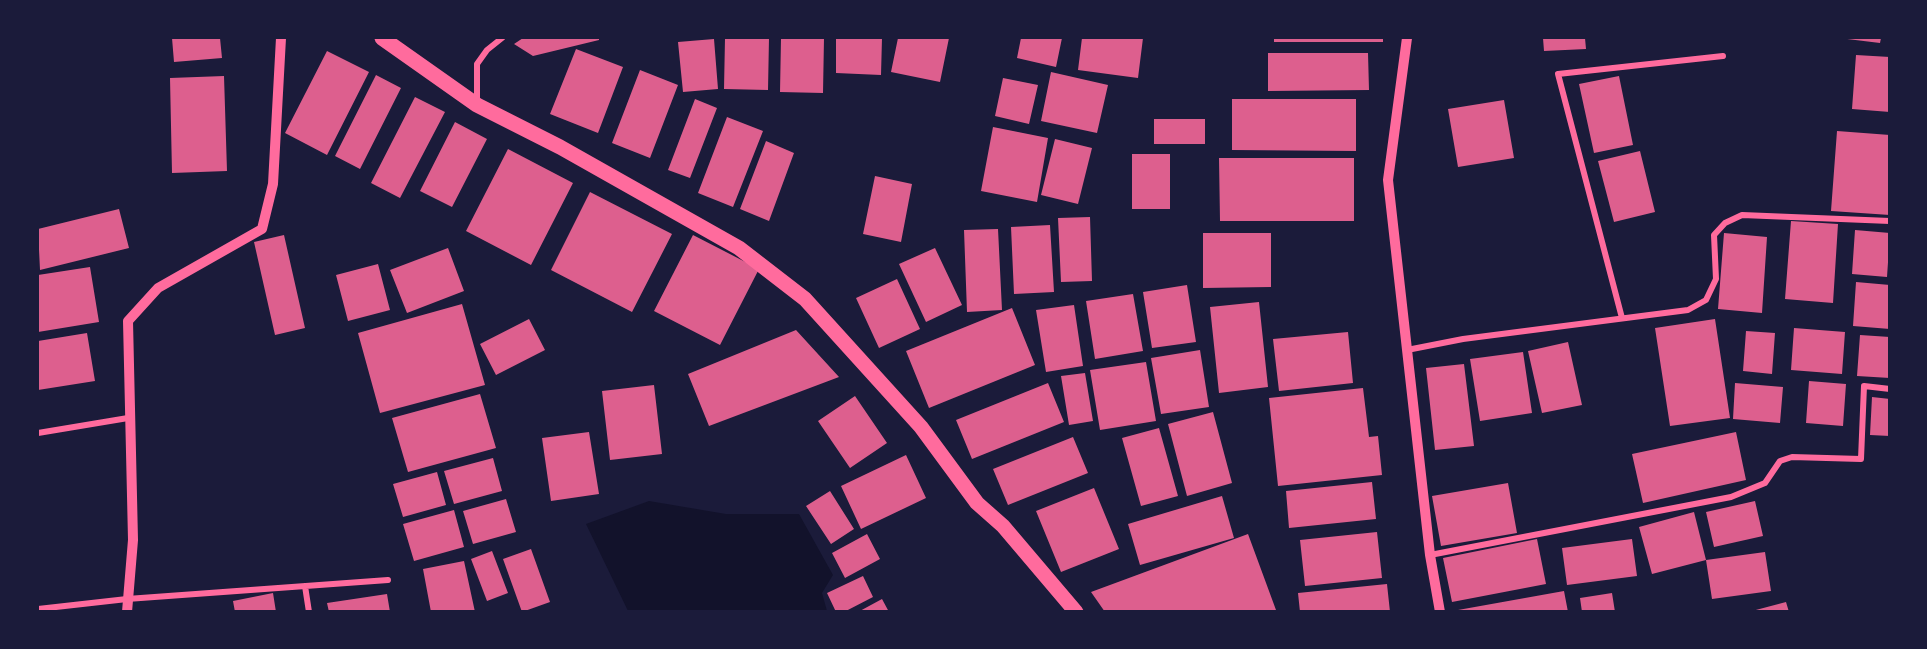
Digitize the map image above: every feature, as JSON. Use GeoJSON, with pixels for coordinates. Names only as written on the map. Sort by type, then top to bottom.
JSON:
{"type":"FeatureCollection","features":[{"type":"Feature","properties":{"kind":"main road"},"geometry":{"type":"LineString","coordinates":[[382,38],[477,105],[560,147],[739,248],[805,298],[921,427],[977,503],[1003,526],[1076,612]]}},
{"type":"Feature","properties":{"kind":"street"},"geometry":{"type":"LineString","coordinates":[[127,612],[133,540],[128,418],[128,321],[158,288],[262,229],[273,184],[281,38]]}},
{"type":"Feature","properties":{"kind":"street"},"geometry":{"type":"LineString","coordinates":[[477,105],[477,64],[486,50],[502,38]]}},
{"type":"Feature","properties":{"kind":"street"},"geometry":{"type":"LineString","coordinates":[[1407,38],[1388,180],[1430,555],[1440,612]]}},
{"type":"Feature","properties":{"kind":"street"},"geometry":{"type":"LineString","coordinates":[[1622,318],[1558,74],[1723,56]]}},
{"type":"Feature","properties":{"kind":"street"},"geometry":{"type":"LineString","coordinates":[[1407,350],[1463,339],[1688,310],[1706,300],[1716,279],[1714,235],[1725,224],[1742,216],[1890,221]]}},
{"type":"Feature","properties":{"kind":"street"},"geometry":{"type":"LineString","coordinates":[[1430,555],[1731,497],[1765,483],[1780,461],[1792,457],[1861,459],[1863,386],[1890,389]]}},
{"type":"Feature","properties":{"kind":"street"},"geometry":{"type":"LineString","coordinates":[[38,433],[128,418]]}},
{"type":"Feature","properties":{"kind":"street"},"geometry":{"type":"LineString","coordinates":[[38,609],[127,599],[388,580]]}},
{"type":"Feature","properties":{"kind":"street"},"geometry":{"type":"LineString","coordinates":[[305,586],[309,612]]}},
{"type":"Feature","properties":{"kind":"shaded area"},"geometry":{"type":"Polygon","coordinates":[[[649,501],[726,514],[799,514],[833,575],[822,593],[827,611],[628,611],[586,524],[649,501]]]}},
{"type":"Feature","properties":{"kind":"building"},"geometry":{"type":"Polygon","coordinates":[[[172,38],[220,38],[222,58],[174,62],[172,38]]]}},
{"type":"Feature","properties":{"kind":"building"},"geometry":{"type":"Polygon","coordinates":[[[523,38],[599,38],[599,40],[533,56],[514,44],[523,38]]]}},
{"type":"Feature","properties":{"kind":"building"},"geometry":{"type":"Polygon","coordinates":[[[725,38],[769,38],[768,90],[724,89],[725,38]]]}},
{"type":"Feature","properties":{"kind":"building"},"geometry":{"type":"Polygon","coordinates":[[[781,38],[824,38],[823,93],[780,92],[781,38]]]}},
{"type":"Feature","properties":{"kind":"building"},"geometry":{"type":"Polygon","coordinates":[[[836,38],[882,38],[881,75],[836,73],[836,38]]]}},
{"type":"Feature","properties":{"kind":"building"},"geometry":{"type":"Polygon","coordinates":[[[898,38],[949,38],[940,82],[891,72],[898,38]]]}},
{"type":"Feature","properties":{"kind":"building"},"geometry":{"type":"Polygon","coordinates":[[[1021,38],[1062,38],[1056,67],[1017,58],[1021,38]]]}},
{"type":"Feature","properties":{"kind":"building"},"geometry":{"type":"Polygon","coordinates":[[[1082,38],[1143,38],[1138,78],[1078,70],[1082,38]]]}},
{"type":"Feature","properties":{"kind":"building"},"geometry":{"type":"Polygon","coordinates":[[[1274,38],[1383,38],[1383,42],[1274,42],[1274,38]]]}},
{"type":"Feature","properties":{"kind":"building"},"geometry":{"type":"Polygon","coordinates":[[[1543,38],[1585,38],[1586,49],[1544,51],[1543,38]]]}},
{"type":"Feature","properties":{"kind":"building"},"geometry":{"type":"Polygon","coordinates":[[[1839,38],[1881,38],[1880,43],[1839,38]]]}},
{"type":"Feature","properties":{"kind":"building"},"geometry":{"type":"Polygon","coordinates":[[[714,39],[718,89],[683,92],[678,42],[714,39]]]}},
{"type":"Feature","properties":{"kind":"building"},"geometry":{"type":"Polygon","coordinates":[[[576,49],[623,67],[598,133],[550,114],[576,49]]]}},
{"type":"Feature","properties":{"kind":"building"},"geometry":{"type":"Polygon","coordinates":[[[327,51],[369,72],[327,155],[285,133],[327,51]]]}},
{"type":"Feature","properties":{"kind":"building"},"geometry":{"type":"Polygon","coordinates":[[[1268,53],[1368,53],[1369,90],[1268,91],[1268,53]]]}},
{"type":"Feature","properties":{"kind":"building"},"geometry":{"type":"Polygon","coordinates":[[[1856,55],[1890,57],[1890,112],[1852,109],[1856,55]]]}},
{"type":"Feature","properties":{"kind":"building"},"geometry":{"type":"Polygon","coordinates":[[[640,70],[678,85],[650,158],[612,143],[640,70]]]}},
{"type":"Feature","properties":{"kind":"building"},"geometry":{"type":"Polygon","coordinates":[[[1051,72],[1108,85],[1097,133],[1041,121],[1051,72]]]}},
{"type":"Feature","properties":{"kind":"building"},"geometry":{"type":"Polygon","coordinates":[[[376,75],[401,88],[360,169],[335,156],[376,75]]]}},
{"type":"Feature","properties":{"kind":"building"},"geometry":{"type":"Polygon","coordinates":[[[224,76],[227,171],[172,173],[170,78],[224,76]]]}},
{"type":"Feature","properties":{"kind":"building"},"geometry":{"type":"Polygon","coordinates":[[[1619,76],[1633,145],[1594,153],[1579,84],[1619,76]]]}},
{"type":"Feature","properties":{"kind":"building"},"geometry":{"type":"Polygon","coordinates":[[[1003,78],[1038,85],[1029,124],[995,116],[1003,78]]]}},
{"type":"Feature","properties":{"kind":"building"},"geometry":{"type":"Polygon","coordinates":[[[415,97],[445,112],[400,198],[371,183],[415,97]]]}},
{"type":"Feature","properties":{"kind":"building"},"geometry":{"type":"Polygon","coordinates":[[[695,99],[717,108],[690,178],[668,170],[695,99]]]}},
{"type":"Feature","properties":{"kind":"building"},"geometry":{"type":"Polygon","coordinates":[[[1232,99],[1356,99],[1356,151],[1232,150],[1232,99]]]}},
{"type":"Feature","properties":{"kind":"building"},"geometry":{"type":"Polygon","coordinates":[[[1504,100],[1514,158],[1458,167],[1448,109],[1504,100]]]}},
{"type":"Feature","properties":{"kind":"building"},"geometry":{"type":"Polygon","coordinates":[[[727,117],[763,131],[733,207],[698,193],[727,117]]]}},
{"type":"Feature","properties":{"kind":"building"},"geometry":{"type":"Polygon","coordinates":[[[1154,119],[1205,119],[1205,144],[1154,144],[1154,119]]]}},
{"type":"Feature","properties":{"kind":"building"},"geometry":{"type":"Polygon","coordinates":[[[455,122],[487,139],[452,207],[420,191],[455,122]]]}},
{"type":"Feature","properties":{"kind":"building"},"geometry":{"type":"Polygon","coordinates":[[[993,127],[1048,138],[1037,202],[981,191],[993,127]]]}},
{"type":"Feature","properties":{"kind":"building"},"geometry":{"type":"Polygon","coordinates":[[[1837,131],[1890,135],[1890,215],[1831,211],[1837,131]]]}},
{"type":"Feature","properties":{"kind":"building"},"geometry":{"type":"Polygon","coordinates":[[[1055,139],[1092,148],[1078,204],[1041,195],[1055,139]]]}},
{"type":"Feature","properties":{"kind":"building"},"geometry":{"type":"Polygon","coordinates":[[[766,141],[794,153],[769,221],[740,209],[766,141]]]}},
{"type":"Feature","properties":{"kind":"building"},"geometry":{"type":"Polygon","coordinates":[[[508,149],[573,183],[531,265],[466,231],[508,149]]]}},
{"type":"Feature","properties":{"kind":"building"},"geometry":{"type":"Polygon","coordinates":[[[1640,151],[1655,212],[1614,222],[1598,161],[1640,151]]]}},
{"type":"Feature","properties":{"kind":"building"},"geometry":{"type":"Polygon","coordinates":[[[1132,154],[1170,154],[1170,209],[1132,209],[1132,154]]]}},
{"type":"Feature","properties":{"kind":"building"},"geometry":{"type":"Polygon","coordinates":[[[1219,158],[1354,158],[1354,221],[1220,221],[1219,158]]]}},
{"type":"Feature","properties":{"kind":"building"},"geometry":{"type":"Polygon","coordinates":[[[875,176],[912,184],[901,242],[863,234],[875,176]]]}},
{"type":"Feature","properties":{"kind":"building"},"geometry":{"type":"Polygon","coordinates":[[[590,192],[672,234],[632,312],[551,270],[590,192]]]}},
{"type":"Feature","properties":{"kind":"building"},"geometry":{"type":"Polygon","coordinates":[[[119,209],[129,248],[40,270],[38,229],[119,209]]]}},
{"type":"Feature","properties":{"kind":"building"},"geometry":{"type":"Polygon","coordinates":[[[1090,217],[1092,281],[1061,282],[1058,218],[1090,217]]]}},
{"type":"Feature","properties":{"kind":"building"},"geometry":{"type":"Polygon","coordinates":[[[1791,221],[1838,224],[1833,303],[1785,299],[1791,221]]]}},
{"type":"Feature","properties":{"kind":"building"},"geometry":{"type":"Polygon","coordinates":[[[1050,225],[1054,292],[1014,294],[1011,227],[1050,225]]]}},
{"type":"Feature","properties":{"kind":"building"},"geometry":{"type":"Polygon","coordinates":[[[998,229],[1002,310],[967,312],[964,230],[998,229]]]}},
{"type":"Feature","properties":{"kind":"building"},"geometry":{"type":"Polygon","coordinates":[[[1855,230],[1890,233],[1887,277],[1852,274],[1855,230]]]}},
{"type":"Feature","properties":{"kind":"building"},"geometry":{"type":"Polygon","coordinates":[[[1203,233],[1271,233],[1271,287],[1203,288],[1203,233]]]}},
{"type":"Feature","properties":{"kind":"building"},"geometry":{"type":"Polygon","coordinates":[[[1724,233],[1767,237],[1762,313],[1718,309],[1724,233]]]}},
{"type":"Feature","properties":{"kind":"building"},"geometry":{"type":"Polygon","coordinates":[[[284,235],[305,328],[275,335],[254,242],[284,235]]]}},
{"type":"Feature","properties":{"kind":"building"},"geometry":{"type":"Polygon","coordinates":[[[693,235],[759,269],[720,345],[654,311],[693,235]]]}},
{"type":"Feature","properties":{"kind":"building"},"geometry":{"type":"Polygon","coordinates":[[[448,248],[464,291],[407,313],[390,270],[448,248]]]}},
{"type":"Feature","properties":{"kind":"building"},"geometry":{"type":"Polygon","coordinates":[[[935,248],[962,305],[926,322],[899,264],[935,248]]]}},
{"type":"Feature","properties":{"kind":"building"},"geometry":{"type":"Polygon","coordinates":[[[378,264],[390,310],[348,321],[336,275],[378,264]]]}},
{"type":"Feature","properties":{"kind":"building"},"geometry":{"type":"Polygon","coordinates":[[[90,267],[99,322],[38,332],[38,275],[90,267]]]}},
{"type":"Feature","properties":{"kind":"building"},"geometry":{"type":"Polygon","coordinates":[[[897,279],[920,329],[879,348],[856,298],[897,279]]]}},
{"type":"Feature","properties":{"kind":"building"},"geometry":{"type":"Polygon","coordinates":[[[1856,282],[1890,285],[1890,329],[1853,326],[1856,282]]]}},
{"type":"Feature","properties":{"kind":"building"},"geometry":{"type":"Polygon","coordinates":[[[1187,285],[1196,342],[1152,348],[1143,292],[1187,285]]]}},
{"type":"Feature","properties":{"kind":"building"},"geometry":{"type":"Polygon","coordinates":[[[1133,294],[1143,351],[1095,359],[1086,301],[1133,294]]]}},
{"type":"Feature","properties":{"kind":"building"},"geometry":{"type":"Polygon","coordinates":[[[1259,302],[1268,387],[1219,393],[1210,307],[1259,302]]]}},
{"type":"Feature","properties":{"kind":"building"},"geometry":{"type":"Polygon","coordinates":[[[462,304],[485,385],[380,413],[358,333],[462,304]]]}},
{"type":"Feature","properties":{"kind":"building"},"geometry":{"type":"Polygon","coordinates":[[[1074,305],[1083,366],[1046,372],[1036,310],[1074,305]]]}},
{"type":"Feature","properties":{"kind":"building"},"geometry":{"type":"Polygon","coordinates":[[[1012,308],[1035,365],[929,408],[906,351],[1012,308]]]}},
{"type":"Feature","properties":{"kind":"building"},"geometry":{"type":"Polygon","coordinates":[[[529,319],[545,350],[496,375],[480,344],[529,319]]]}},
{"type":"Feature","properties":{"kind":"building"},"geometry":{"type":"Polygon","coordinates":[[[1715,319],[1730,418],[1670,426],[1655,328],[1715,319]]]}},
{"type":"Feature","properties":{"kind":"building"},"geometry":{"type":"Polygon","coordinates":[[[1794,328],[1845,332],[1842,374],[1791,370],[1794,328]]]}},
{"type":"Feature","properties":{"kind":"building"},"geometry":{"type":"Polygon","coordinates":[[[796,330],[839,377],[709,426],[688,374],[796,330]]]}},
{"type":"Feature","properties":{"kind":"building"},"geometry":{"type":"Polygon","coordinates":[[[1746,331],[1775,333],[1772,374],[1743,371],[1746,331]]]}},
{"type":"Feature","properties":{"kind":"building"},"geometry":{"type":"Polygon","coordinates":[[[1348,332],[1353,383],[1279,391],[1273,339],[1348,332]]]}},
{"type":"Feature","properties":{"kind":"building"},"geometry":{"type":"Polygon","coordinates":[[[87,333],[95,381],[38,390],[38,341],[87,333]]]}},
{"type":"Feature","properties":{"kind":"building"},"geometry":{"type":"Polygon","coordinates":[[[1860,335],[1890,337],[1890,378],[1857,376],[1860,335]]]}},
{"type":"Feature","properties":{"kind":"building"},"geometry":{"type":"Polygon","coordinates":[[[1568,342],[1582,405],[1542,413],[1528,351],[1568,342]]]}},
{"type":"Feature","properties":{"kind":"building"},"geometry":{"type":"Polygon","coordinates":[[[1200,350],[1209,407],[1161,414],[1151,358],[1200,350]]]}},
{"type":"Feature","properties":{"kind":"building"},"geometry":{"type":"Polygon","coordinates":[[[1523,352],[1532,413],[1480,421],[1470,359],[1523,352]]]}},
{"type":"Feature","properties":{"kind":"building"},"geometry":{"type":"Polygon","coordinates":[[[1146,362],[1156,421],[1100,430],[1090,370],[1146,362]]]}},
{"type":"Feature","properties":{"kind":"building"},"geometry":{"type":"Polygon","coordinates":[[[1464,364],[1474,446],[1435,450],[1426,368],[1464,364]]]}},
{"type":"Feature","properties":{"kind":"building"},"geometry":{"type":"Polygon","coordinates":[[[1085,373],[1093,421],[1069,425],[1061,376],[1085,373]]]}},
{"type":"Feature","properties":{"kind":"building"},"geometry":{"type":"Polygon","coordinates":[[[1809,381],[1846,384],[1843,426],[1806,423],[1809,381]]]}},
{"type":"Feature","properties":{"kind":"building"},"geometry":{"type":"Polygon","coordinates":[[[1048,383],[1064,422],[972,459],[956,420],[1048,383]]]}},
{"type":"Feature","properties":{"kind":"building"},"geometry":{"type":"Polygon","coordinates":[[[1735,383],[1783,387],[1780,423],[1733,419],[1735,383]]]}},
{"type":"Feature","properties":{"kind":"building"},"geometry":{"type":"Polygon","coordinates":[[[654,385],[662,454],[610,460],[602,391],[654,385]]]}},
{"type":"Feature","properties":{"kind":"building"},"geometry":{"type":"Polygon","coordinates":[[[1363,388],[1369,437],[1378,436],[1382,475],[1278,486],[1269,398],[1363,388]]]}},
{"type":"Feature","properties":{"kind":"building"},"geometry":{"type":"Polygon","coordinates":[[[480,394],[496,448],[408,472],[392,418],[480,394]]]}},
{"type":"Feature","properties":{"kind":"building"},"geometry":{"type":"Polygon","coordinates":[[[855,396],[887,443],[850,468],[818,421],[855,396]]]}},
{"type":"Feature","properties":{"kind":"building"},"geometry":{"type":"Polygon","coordinates":[[[1872,397],[1890,399],[1890,436],[1870,435],[1872,397]]]}},
{"type":"Feature","properties":{"kind":"building"},"geometry":{"type":"Polygon","coordinates":[[[1213,412],[1232,483],[1187,496],[1168,424],[1213,412]]]}},
{"type":"Feature","properties":{"kind":"building"},"geometry":{"type":"Polygon","coordinates":[[[1159,428],[1178,496],[1141,506],[1122,438],[1159,428]]]}},
{"type":"Feature","properties":{"kind":"building"},"geometry":{"type":"Polygon","coordinates":[[[589,432],[599,494],[551,501],[542,438],[589,432]]]}},
{"type":"Feature","properties":{"kind":"building"},"geometry":{"type":"Polygon","coordinates":[[[1736,432],[1746,480],[1643,503],[1632,454],[1736,432]]]}},
{"type":"Feature","properties":{"kind":"building"},"geometry":{"type":"Polygon","coordinates":[[[1073,437],[1088,473],[1008,505],[993,469],[1073,437]]]}},
{"type":"Feature","properties":{"kind":"building"},"geometry":{"type":"Polygon","coordinates":[[[906,455],[926,498],[861,529],[841,486],[906,455]]]}},
{"type":"Feature","properties":{"kind":"building"},"geometry":{"type":"Polygon","coordinates":[[[493,458],[502,491],[454,504],[444,471],[493,458]]]}},
{"type":"Feature","properties":{"kind":"building"},"geometry":{"type":"Polygon","coordinates":[[[437,472],[446,505],[403,517],[393,484],[437,472]]]}},
{"type":"Feature","properties":{"kind":"building"},"geometry":{"type":"Polygon","coordinates":[[[1372,482],[1376,519],[1289,528],[1286,491],[1372,482]]]}},
{"type":"Feature","properties":{"kind":"building"},"geometry":{"type":"Polygon","coordinates":[[[1508,483],[1517,533],[1441,546],[1432,496],[1508,483]]]}},
{"type":"Feature","properties":{"kind":"building"},"geometry":{"type":"Polygon","coordinates":[[[1094,488],[1119,549],[1061,572],[1036,511],[1094,488]]]}},
{"type":"Feature","properties":{"kind":"building"},"geometry":{"type":"Polygon","coordinates":[[[830,491],[854,529],[831,544],[806,506],[830,491]]]}},
{"type":"Feature","properties":{"kind":"building"},"geometry":{"type":"Polygon","coordinates":[[[1222,496],[1234,538],[1140,565],[1128,524],[1222,496]]]}},
{"type":"Feature","properties":{"kind":"building"},"geometry":{"type":"Polygon","coordinates":[[[506,499],[516,532],[473,544],[463,511],[506,499]]]}},
{"type":"Feature","properties":{"kind":"building"},"geometry":{"type":"Polygon","coordinates":[[[1755,501],[1763,536],[1714,547],[1706,512],[1755,501]]]}},
{"type":"Feature","properties":{"kind":"building"},"geometry":{"type":"Polygon","coordinates":[[[454,510],[464,547],[414,561],[403,524],[454,510]]]}},
{"type":"Feature","properties":{"kind":"building"},"geometry":{"type":"Polygon","coordinates":[[[1694,512],[1706,560],[1652,574],[1639,527],[1694,512]]]}},
{"type":"Feature","properties":{"kind":"building"},"geometry":{"type":"Polygon","coordinates":[[[1377,532],[1382,578],[1305,586],[1300,540],[1377,532]]]}},
{"type":"Feature","properties":{"kind":"building"},"geometry":{"type":"Polygon","coordinates":[[[867,534],[880,559],[845,578],[832,553],[867,534]]]}},
{"type":"Feature","properties":{"kind":"building"},"geometry":{"type":"Polygon","coordinates":[[[1248,534],[1276,610],[1105,612],[1091,592],[1248,534]]]}},
{"type":"Feature","properties":{"kind":"building"},"geometry":{"type":"Polygon","coordinates":[[[1537,539],[1546,584],[1452,602],[1443,558],[1537,539]]]}},
{"type":"Feature","properties":{"kind":"building"},"geometry":{"type":"Polygon","coordinates":[[[1632,539],[1637,576],[1567,585],[1562,548],[1632,539]]]}},
{"type":"Feature","properties":{"kind":"building"},"geometry":{"type":"Polygon","coordinates":[[[531,549],[550,602],[522,612],[503,559],[531,549]]]}},
{"type":"Feature","properties":{"kind":"building"},"geometry":{"type":"Polygon","coordinates":[[[492,551],[508,593],[487,601],[471,559],[492,551]]]}},
{"type":"Feature","properties":{"kind":"building"},"geometry":{"type":"Polygon","coordinates":[[[1765,552],[1771,591],[1712,599],[1706,560],[1765,552]]]}},
{"type":"Feature","properties":{"kind":"building"},"geometry":{"type":"Polygon","coordinates":[[[464,561],[475,612],[431,612],[423,569],[464,561]]]}},
{"type":"Feature","properties":{"kind":"building"},"geometry":{"type":"Polygon","coordinates":[[[863,576],[873,597],[844,612],[836,612],[827,593],[863,576]]]}},
{"type":"Feature","properties":{"kind":"building"},"geometry":{"type":"Polygon","coordinates":[[[1387,584],[1390,612],[1300,612],[1298,593],[1387,584]]]}},
{"type":"Feature","properties":{"kind":"building"},"geometry":{"type":"Polygon","coordinates":[[[1564,591],[1568,612],[1458,612],[1458,610],[1564,591]]]}},
{"type":"Feature","properties":{"kind":"building"},"geometry":{"type":"Polygon","coordinates":[[[273,593],[276,612],[235,612],[233,601],[273,593]]]}},
{"type":"Feature","properties":{"kind":"building"},"geometry":{"type":"Polygon","coordinates":[[[1612,593],[1615,612],[1582,612],[1580,598],[1612,593]]]}},
{"type":"Feature","properties":{"kind":"building"},"geometry":{"type":"Polygon","coordinates":[[[387,594],[390,612],[329,612],[327,603],[387,594]]]}},
{"type":"Feature","properties":{"kind":"building"},"geometry":{"type":"Polygon","coordinates":[[[882,599],[889,612],[858,612],[882,599]]]}},
{"type":"Feature","properties":{"kind":"building"},"geometry":{"type":"Polygon","coordinates":[[[1786,602],[1789,612],[1752,612],[1752,611],[1786,602]]]}}]}
